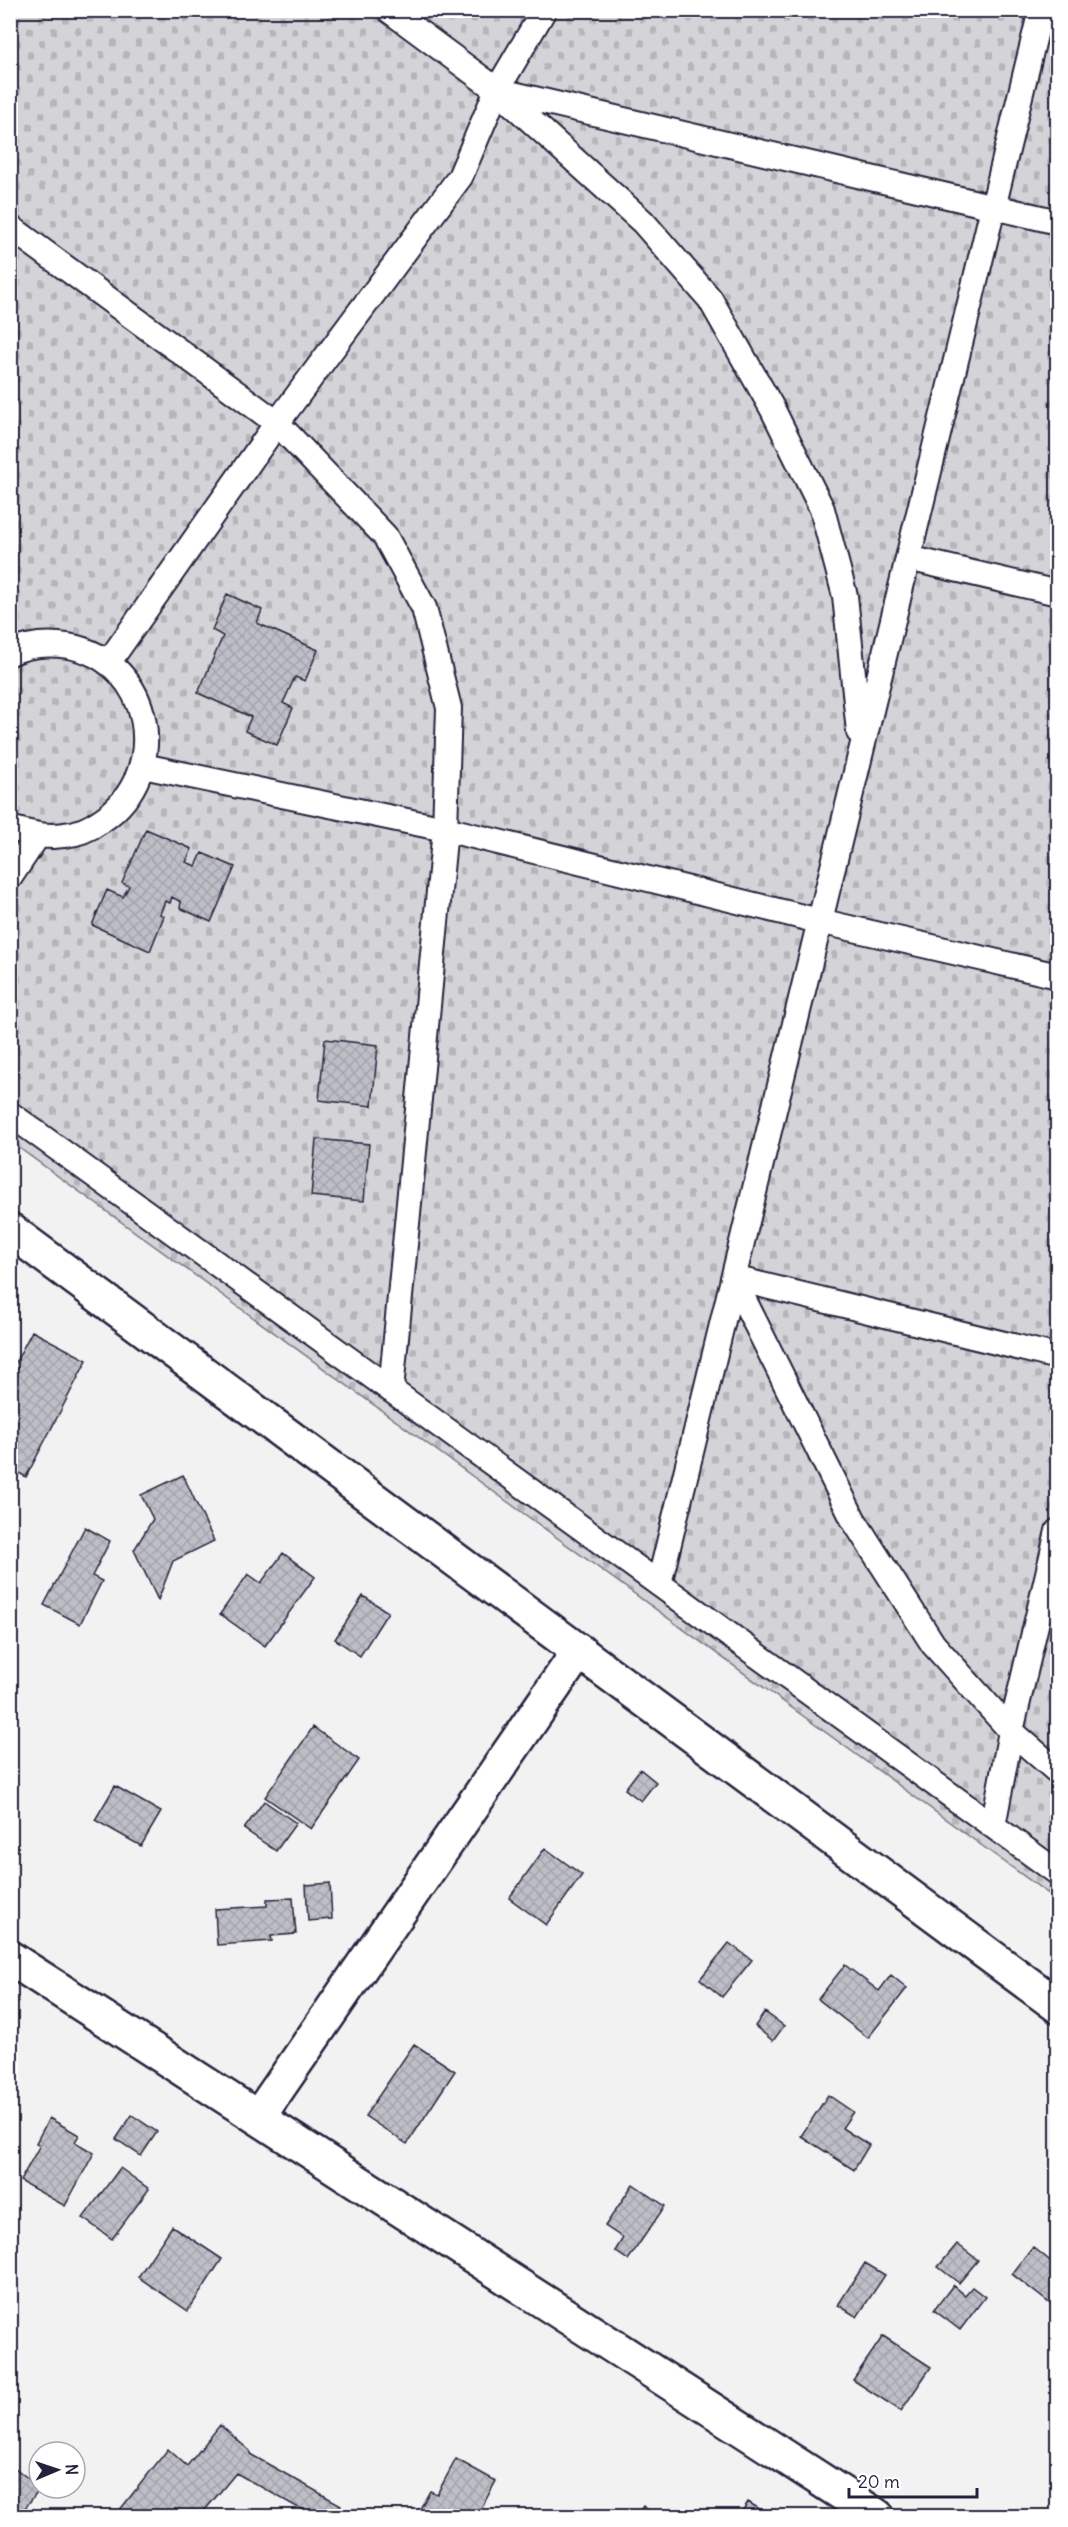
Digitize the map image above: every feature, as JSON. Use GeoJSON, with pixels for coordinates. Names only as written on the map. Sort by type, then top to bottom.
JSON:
{"type":"FeatureCollection","features":[{"type":"Feature","properties":{"kind":"street"},"geometry":{"type":"LineString","coordinates":[[10,1230],[1058,2006]]}},
{"type":"Feature","properties":{"kind":"street"},"geometry":{"type":"LineString","coordinates":[[259,2116],[579,1651]]}},
{"type":"Feature","properties":{"kind":"street"},"geometry":{"type":"LineString","coordinates":[[10,1958],[259,2116],[877,2517]]}},
{"type":"Feature","properties":{"kind":"lane"},"geometry":{"type":"LineString","coordinates":[[389,10],[498,90],[643,222],[710,299],[772,408],[822,509],[845,596],[861,749]]}},
{"type":"Feature","properties":{"kind":"lane"},"geometry":{"type":"LineString","coordinates":[[108,663],[277,423],[459,177],[498,90],[544,10]]}},
{"type":"Feature","properties":{"kind":"lane"},"geometry":{"type":"LineString","coordinates":[[658,1584],[1041,10]]}},
{"type":"Feature","properties":{"kind":"lane"},"geometry":{"type":"LineString","coordinates":[[498,90],[1058,222]]}},
{"type":"Feature","properties":{"kind":"lane"},"geometry":{"type":"LineString","coordinates":[[10,226],[277,423],[385,536],[424,608],[449,708],[446,829],[391,1390]]}},
{"type":"Feature","properties":{"kind":"lane"},"geometry":{"type":"LineString","coordinates":[[908,558],[1058,593]]}},
{"type":"Feature","properties":{"kind":"lane"},"geometry":{"type":"LineString","coordinates":[[10,653],[49,643],[81,648],[108,663],[129,683],[141,709],[147,737],[143,766],[132,791],[114,812],[91,828],[65,836],[38,835],[10,828]]}},
{"type":"Feature","properties":{"kind":"lane"},"geometry":{"type":"LineString","coordinates":[[143,766],[446,829],[819,921],[1058,976]]}},
{"type":"Feature","properties":{"kind":"lane"},"geometry":{"type":"LineString","coordinates":[[10,877],[38,835]]}},
{"type":"Feature","properties":{"kind":"lane"},"geometry":{"type":"LineString","coordinates":[[10,1114],[1058,1873]]}},
{"type":"Feature","properties":{"kind":"lane"},"geometry":{"type":"LineString","coordinates":[[733,1278],[1058,1357]]}},
{"type":"Feature","properties":{"kind":"lane"},"geometry":{"type":"LineString","coordinates":[[733,1278],[853,1520],[933,1644],[1011,1731],[1058,1772]]}},
{"type":"Feature","properties":{"kind":"lane"},"geometry":{"type":"LineString","coordinates":[[993,1826],[1011,1731],[1058,1531]]}},
{"type":"Feature","properties":{"kind":"green space"},"geometry":{"type":"Polygon","coordinates":[[[11,11],[1057,11],[1057,1900],[11,1142],[11,11]]]}},
{"type":"Feature","properties":{"kind":"building"},"geometry":{"type":"Polygon","coordinates":[[[227,594],[262,610],[257,623],[318,650],[305,681],[295,677],[283,703],[293,708],[277,745],[245,731],[251,717],[198,693],[223,636],[212,630],[227,594]]]}},
{"type":"Feature","properties":{"kind":"building"},"geometry":{"type":"Polygon","coordinates":[[[146,829],[192,849],[186,862],[196,866],[202,853],[235,867],[211,922],[180,908],[181,902],[172,897],[170,903],[165,901],[160,914],[164,916],[150,951],[92,925],[107,890],[123,897],[129,886],[122,883],[146,829]]]}},
{"type":"Feature","properties":{"kind":"building"},"geometry":{"type":"Polygon","coordinates":[[[325,1039],[378,1045],[372,1106],[319,1100],[325,1039]]]}},
{"type":"Feature","properties":{"kind":"building"},"geometry":{"type":"Polygon","coordinates":[[[316,1139],[369,1144],[364,1201],[311,1196],[316,1139]]]}},
{"type":"Feature","properties":{"kind":"building"},"geometry":{"type":"Polygon","coordinates":[[[32,1331],[87,1360],[26,1477],[10,1468],[10,1373],[32,1331]]]}},
{"type":"Feature","properties":{"kind":"building"},"geometry":{"type":"Polygon","coordinates":[[[183,1475],[214,1541],[173,1561],[158,1600],[134,1550],[153,1519],[141,1495],[183,1475]]]}},
{"type":"Feature","properties":{"kind":"building"},"geometry":{"type":"Polygon","coordinates":[[[85,1527],[110,1541],[92,1576],[102,1581],[80,1624],[44,1605],[85,1527]]]}},
{"type":"Feature","properties":{"kind":"building"},"geometry":{"type":"Polygon","coordinates":[[[283,1553],[315,1577],[265,1646],[220,1614],[248,1574],[261,1583],[283,1553]]]}},
{"type":"Feature","properties":{"kind":"building"},"geometry":{"type":"Polygon","coordinates":[[[363,1596],[388,1612],[360,1656],[335,1639],[363,1596]]]}},
{"type":"Feature","properties":{"kind":"building"},"geometry":{"type":"Polygon","coordinates":[[[313,1727],[359,1760],[311,1829],[265,1797],[313,1727]]]}},
{"type":"Feature","properties":{"kind":"building"},"geometry":{"type":"Polygon","coordinates":[[[640,1769],[656,1782],[641,1801],[625,1789],[640,1769]]]}},
{"type":"Feature","properties":{"kind":"building"},"geometry":{"type":"Polygon","coordinates":[[[115,1786],[161,1812],[141,1846],[95,1820],[115,1786]]]}},
{"type":"Feature","properties":{"kind":"building"},"geometry":{"type":"Polygon","coordinates":[[[264,1801],[296,1823],[276,1851],[244,1829],[264,1801]]]}},
{"type":"Feature","properties":{"kind":"building"},"geometry":{"type":"Polygon","coordinates":[[[545,1848],[582,1875],[546,1925],[509,1898],[545,1848]]]}},
{"type":"Feature","properties":{"kind":"building"},"geometry":{"type":"Polygon","coordinates":[[[330,1883],[332,1919],[308,1921],[306,1885],[330,1883]]]}},
{"type":"Feature","properties":{"kind":"building"},"geometry":{"type":"Polygon","coordinates":[[[293,1898],[296,1934],[271,1936],[272,1941],[217,1945],[215,1909],[267,1906],[267,1899],[293,1898]]]}},
{"type":"Feature","properties":{"kind":"building"},"geometry":{"type":"Polygon","coordinates":[[[729,1943],[752,1960],[722,1997],[700,1979],[729,1943]]]}},
{"type":"Feature","properties":{"kind":"building"},"geometry":{"type":"Polygon","coordinates":[[[845,1965],[879,1991],[891,1975],[907,1988],[868,2038],[818,1999],[845,1965]]]}},
{"type":"Feature","properties":{"kind":"building"},"geometry":{"type":"Polygon","coordinates":[[[765,2012],[784,2026],[773,2041],[755,2026],[765,2012]]]}},
{"type":"Feature","properties":{"kind":"building"},"geometry":{"type":"Polygon","coordinates":[[[414,2044],[455,2071],[407,2144],[365,2116],[414,2044]]]}},
{"type":"Feature","properties":{"kind":"building"},"geometry":{"type":"Polygon","coordinates":[[[828,2095],[853,2112],[842,2128],[869,2145],[854,2170],[801,2136],[828,2095]]]}},
{"type":"Feature","properties":{"kind":"building"},"geometry":{"type":"Polygon","coordinates":[[[132,2115],[157,2132],[141,2156],[116,2139],[132,2115]]]}},
{"type":"Feature","properties":{"kind":"building"},"geometry":{"type":"Polygon","coordinates":[[[49,2118],[79,2135],[75,2142],[94,2153],[65,2206],[20,2181],[40,2145],[36,2143],[49,2118]]]}},
{"type":"Feature","properties":{"kind":"building"},"geometry":{"type":"Polygon","coordinates":[[[120,2168],[149,2189],[112,2239],[83,2218],[120,2168]]]}},
{"type":"Feature","properties":{"kind":"building"},"geometry":{"type":"Polygon","coordinates":[[[633,2184],[665,2206],[628,2260],[615,2251],[623,2238],[605,2226],[633,2184]]]}},
{"type":"Feature","properties":{"kind":"building"},"geometry":{"type":"Polygon","coordinates":[[[172,2226],[222,2259],[188,2311],[138,2277],[172,2226]]]}},
{"type":"Feature","properties":{"kind":"building"},"geometry":{"type":"Polygon","coordinates":[[[957,2244],[978,2260],[959,2283],[938,2267],[957,2244]]]}},
{"type":"Feature","properties":{"kind":"building"},"geometry":{"type":"Polygon","coordinates":[[[1033,2247],[1058,2267],[1058,2310],[1012,2274],[1033,2247]]]}},
{"type":"Feature","properties":{"kind":"building"},"geometry":{"type":"Polygon","coordinates":[[[865,2263],[885,2275],[857,2317],[838,2305],[865,2263]]]}},
{"type":"Feature","properties":{"kind":"building"},"geometry":{"type":"Polygon","coordinates":[[[953,2285],[965,2295],[972,2287],[985,2297],[960,2330],[934,2310],[953,2285]]]}},
{"type":"Feature","properties":{"kind":"building"},"geometry":{"type":"Polygon","coordinates":[[[883,2336],[931,2367],[901,2411],[853,2380],[883,2336]]]}},
{"type":"Feature","properties":{"kind":"building"},"geometry":{"type":"Polygon","coordinates":[[[220,2425],[250,2451],[250,2454],[341,2505],[335,2516],[313,2516],[236,2473],[200,2516],[115,2516],[168,2449],[187,2466],[220,2425]]]}},
{"type":"Feature","properties":{"kind":"building"},"geometry":{"type":"Polygon","coordinates":[[[456,2459],[496,2481],[477,2516],[416,2516],[430,2491],[437,2494],[456,2459]]]}},
{"type":"Feature","properties":{"kind":"building"},"geometry":{"type":"Polygon","coordinates":[[[10,2464],[27,2478],[27,2500],[31,2500],[23,2511],[10,2502],[10,2464]]]}},
{"type":"Feature","properties":{"kind":"building"},"geometry":{"type":"Polygon","coordinates":[[[748,2502],[771,2516],[739,2516],[748,2502]]]}},
{"type":"Feature","properties":{"kind":"building"},"geometry":{"type":"Polygon","coordinates":[[[643,2506],[656,2516],[636,2516],[643,2506]]]}}]}
